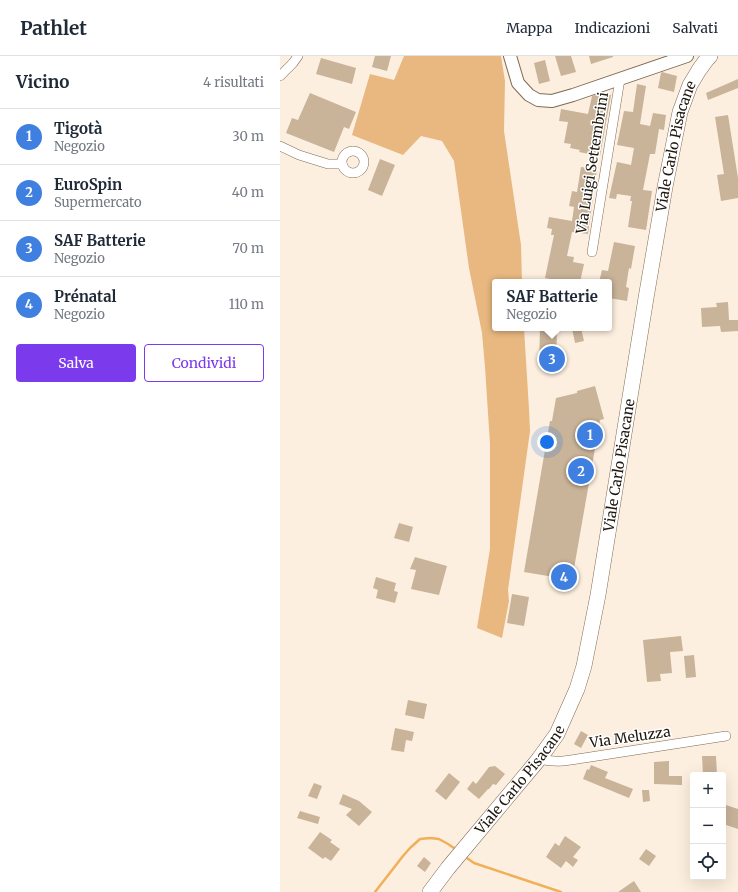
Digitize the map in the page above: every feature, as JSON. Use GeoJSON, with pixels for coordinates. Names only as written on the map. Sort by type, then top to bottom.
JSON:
{"type":"FeatureCollection","features":[{"type":"Feature","properties":{"kind":"main road","name":"Viale Carlo Pisacane"},"geometry":{"type":"LineString","coordinates":[[430,892],[448,868],[539,759],[557,734],[577,689],[584,666],[598,595],[646,298],[665,187],[680,112],[690,85],[705,57]]}},
{"type":"Feature","properties":{"kind":"street"},"geometry":{"type":"LineString","coordinates":[[280,76],[298,56]]}},
{"type":"Feature","properties":{"kind":"street"},"geometry":{"type":"LineString","coordinates":[[510,56],[518,83],[529,95],[538,100],[552,101],[687,56]]}},
{"type":"Feature","properties":{"kind":"street","name":"Via Luigi Settembrini"},"geometry":{"type":"LineString","coordinates":[[592,252],[620,79]]}},
{"type":"Feature","properties":{"kind":"street"},"geometry":{"type":"LineString","coordinates":[[280,146],[328,164],[342,164]]}},
{"type":"Feature","properties":{"kind":"street","name":"Via Meluzza"},"geometry":{"type":"LineString","coordinates":[[539,759],[552,762],[563,762],[726,736]]}},
{"type":"Feature","properties":{"kind":"shaded area"},"geometry":{"type":"Polygon","coordinates":[[[404,56],[501,56],[505,81],[504,131],[521,245],[522,279],[492,279],[492,331],[524,331],[530,431],[508,590],[509,601],[502,638],[477,628],[490,549],[490,444],[482,333],[469,268],[454,161],[442,141],[421,136],[403,155],[352,135],[370,74],[394,80],[404,56]]]}},
{"type":"Feature","properties":{"kind":"building"},"geometry":{"type":"Polygon","coordinates":[[[375,56],[391,56],[387,71],[372,67],[375,56]]]}},
{"type":"Feature","properties":{"kind":"building"},"geometry":{"type":"Polygon","coordinates":[[[555,56],[571,56],[576,72],[561,76],[555,56]]]}},
{"type":"Feature","properties":{"kind":"building"},"geometry":{"type":"Polygon","coordinates":[[[589,56],[613,56],[613,57],[591,64],[589,56]]]}},
{"type":"Feature","properties":{"kind":"building"},"geometry":{"type":"Polygon","coordinates":[[[321,58],[356,68],[352,84],[316,74],[321,58]]]}},
{"type":"Feature","properties":{"kind":"building"},"geometry":{"type":"Polygon","coordinates":[[[545,60],[550,81],[539,84],[534,63],[545,60]]]}},
{"type":"Feature","properties":{"kind":"building"},"geometry":{"type":"Polygon","coordinates":[[[662,72],[677,76],[674,92],[658,88],[662,72]]]}},
{"type":"Feature","properties":{"kind":"building"},"geometry":{"type":"Polygon","coordinates":[[[738,79],[738,88],[708,100],[706,93],[738,79]]]}},
{"type":"Feature","properties":{"kind":"building"},"geometry":{"type":"Polygon","coordinates":[[[637,84],[646,86],[640,124],[650,126],[653,113],[666,115],[664,130],[659,129],[655,154],[650,154],[643,190],[652,191],[646,230],[628,227],[632,201],[630,201],[631,196],[617,194],[616,199],[609,198],[617,162],[631,165],[634,148],[617,145],[624,111],[633,112],[637,84]]]}},
{"type":"Feature","properties":{"kind":"building"},"geometry":{"type":"Polygon","coordinates":[[[310,93],[356,112],[349,129],[344,127],[334,152],[286,133],[292,118],[298,120],[310,93]]]}},
{"type":"Feature","properties":{"kind":"building"},"geometry":{"type":"Polygon","coordinates":[[[603,94],[611,95],[600,156],[579,152],[580,150],[570,148],[571,144],[564,143],[568,122],[559,121],[561,109],[588,114],[592,96],[595,95],[602,97],[603,94]]]}},
{"type":"Feature","properties":{"kind":"building"},"geometry":{"type":"Polygon","coordinates":[[[728,115],[738,178],[738,198],[721,201],[717,175],[724,174],[715,117],[728,115]]]}},
{"type":"Feature","properties":{"kind":"building"},"geometry":{"type":"Polygon","coordinates":[[[380,159],[395,165],[382,196],[368,190],[380,159]]]}},
{"type":"Feature","properties":{"kind":"building"},"geometry":{"type":"Polygon","coordinates":[[[581,167],[597,169],[588,234],[572,232],[567,256],[574,257],[573,262],[584,264],[581,279],[545,278],[554,235],[551,235],[552,229],[547,228],[549,217],[572,221],[574,207],[569,206],[572,191],[577,192],[581,167]]]}},
{"type":"Feature","properties":{"kind":"building"},"geometry":{"type":"Polygon","coordinates":[[[614,242],[635,246],[626,287],[629,288],[627,301],[612,298],[612,279],[600,279],[602,270],[608,271],[614,242]]]}},
{"type":"Feature","properties":{"kind":"building"},"geometry":{"type":"Polygon","coordinates":[[[728,302],[729,320],[738,320],[738,331],[721,332],[720,326],[702,327],[701,308],[717,307],[716,303],[728,302]]]}},
{"type":"Feature","properties":{"kind":"building"},"geometry":{"type":"Polygon","coordinates":[[[540,331],[557,331],[556,367],[539,367],[540,331]]]}},
{"type":"Feature","properties":{"kind":"building"},"geometry":{"type":"Polygon","coordinates":[[[573,331],[582,331],[584,341],[575,343],[573,331]]]}},
{"type":"Feature","properties":{"kind":"building"},"geometry":{"type":"Polygon","coordinates":[[[595,386],[604,419],[600,420],[572,580],[524,572],[550,421],[552,421],[556,398],[577,393],[577,391],[595,386]]]}},
{"type":"Feature","properties":{"kind":"building"},"geometry":{"type":"Polygon","coordinates":[[[399,523],[413,527],[409,542],[394,538],[399,523]]]}},
{"type":"Feature","properties":{"kind":"building"},"geometry":{"type":"Polygon","coordinates":[[[415,557],[447,566],[439,595],[411,589],[416,570],[410,569],[415,557]]]}},
{"type":"Feature","properties":{"kind":"building"},"geometry":{"type":"Polygon","coordinates":[[[376,577],[396,583],[394,591],[398,592],[395,603],[376,598],[378,590],[373,588],[376,577]]]}},
{"type":"Feature","properties":{"kind":"building"},"geometry":{"type":"Polygon","coordinates":[[[512,594],[529,597],[524,626],[507,623],[512,594]]]}},
{"type":"Feature","properties":{"kind":"building"},"geometry":{"type":"Polygon","coordinates":[[[681,636],[683,651],[670,652],[672,673],[660,674],[661,681],[647,682],[643,640],[681,636]]]}},
{"type":"Feature","properties":{"kind":"building"},"geometry":{"type":"Polygon","coordinates":[[[694,655],[696,677],[686,678],[684,656],[694,655]]]}},
{"type":"Feature","properties":{"kind":"building"},"geometry":{"type":"Polygon","coordinates":[[[408,700],[427,704],[424,719],[405,715],[408,700]]]}},
{"type":"Feature","properties":{"kind":"building"},"geometry":{"type":"Polygon","coordinates":[[[395,728],[414,732],[412,741],[406,740],[404,752],[391,750],[395,728]]]}},
{"type":"Feature","properties":{"kind":"building"},"geometry":{"type":"Polygon","coordinates":[[[581,731],[588,735],[581,748],[574,744],[581,731]]]}},
{"type":"Feature","properties":{"kind":"building"},"geometry":{"type":"Polygon","coordinates":[[[702,756],[716,756],[717,772],[703,772],[702,756]]]}},
{"type":"Feature","properties":{"kind":"building"},"geometry":{"type":"Polygon","coordinates":[[[669,761],[669,776],[682,776],[682,785],[654,784],[654,762],[669,761]]]}},
{"type":"Feature","properties":{"kind":"building"},"geometry":{"type":"Polygon","coordinates":[[[591,765],[608,772],[605,778],[633,789],[629,798],[583,779],[587,769],[589,770],[591,765]]]}},
{"type":"Feature","properties":{"kind":"building"},"geometry":{"type":"Polygon","coordinates":[[[495,766],[505,774],[496,785],[493,784],[479,799],[467,789],[473,781],[476,784],[489,767],[495,766]]]}},
{"type":"Feature","properties":{"kind":"building"},"geometry":{"type":"Polygon","coordinates":[[[449,773],[460,782],[446,800],[435,791],[449,773]]]}},
{"type":"Feature","properties":{"kind":"building"},"geometry":{"type":"Polygon","coordinates":[[[314,783],[322,786],[317,799],[308,796],[314,783]]]}},
{"type":"Feature","properties":{"kind":"building"},"geometry":{"type":"Polygon","coordinates":[[[642,790],[649,790],[650,801],[643,802],[642,790]]]}},
{"type":"Feature","properties":{"kind":"building"},"geometry":{"type":"Polygon","coordinates":[[[343,794],[359,801],[372,812],[359,826],[346,815],[352,809],[339,804],[343,794]]]}},
{"type":"Feature","properties":{"kind":"building"},"geometry":{"type":"Polygon","coordinates":[[[726,805],[738,809],[738,829],[726,825],[726,805]]]}},
{"type":"Feature","properties":{"kind":"building"},"geometry":{"type":"Polygon","coordinates":[[[300,811],[320,817],[318,824],[297,818],[300,811]]]}},
{"type":"Feature","properties":{"kind":"building"},"geometry":{"type":"Polygon","coordinates":[[[320,832],[332,840],[330,842],[340,849],[331,861],[325,857],[323,859],[308,848],[320,832]]]}},
{"type":"Feature","properties":{"kind":"building"},"geometry":{"type":"Polygon","coordinates":[[[565,836],[581,847],[573,857],[578,860],[573,867],[566,861],[561,868],[546,857],[555,843],[559,846],[565,836]]]}},
{"type":"Feature","properties":{"kind":"building"},"geometry":{"type":"Polygon","coordinates":[[[646,849],[656,856],[649,866],[639,859],[646,849]]]}},
{"type":"Feature","properties":{"kind":"building"},"geometry":{"type":"Polygon","coordinates":[[[424,857],[431,863],[425,872],[417,866],[424,857]]]}},
{"type":"Feature","properties":{"kind":"building"},"geometry":{"type":"Polygon","coordinates":[[[634,881],[641,892],[618,892],[634,881]]]}},
{"type":"Feature","properties":{"kind":"waterway"},"geometry":{"type":"LineString","coordinates":[[375,892],[403,856],[420,839],[439,839],[457,850]]}},
{"type":"Feature","properties":{"kind":"waterway"},"geometry":{"type":"LineString","coordinates":[[464,856],[474,863],[561,892]]}},
{"type":"Feature","properties":{"kind":"place","name":"SAF Batterie"},"geometry":{"type":"Point","coordinates":[552,359]}},
{"type":"Feature","properties":{"kind":"place","name":"Tigotà"},"geometry":{"type":"Point","coordinates":[590,435]}},
{"type":"Feature","properties":{"kind":"place","name":"EuroSpin"},"geometry":{"type":"Point","coordinates":[581,471]}},
{"type":"Feature","properties":{"kind":"place","name":"Prénatal"},"geometry":{"type":"Point","coordinates":[564,577]}}]}
